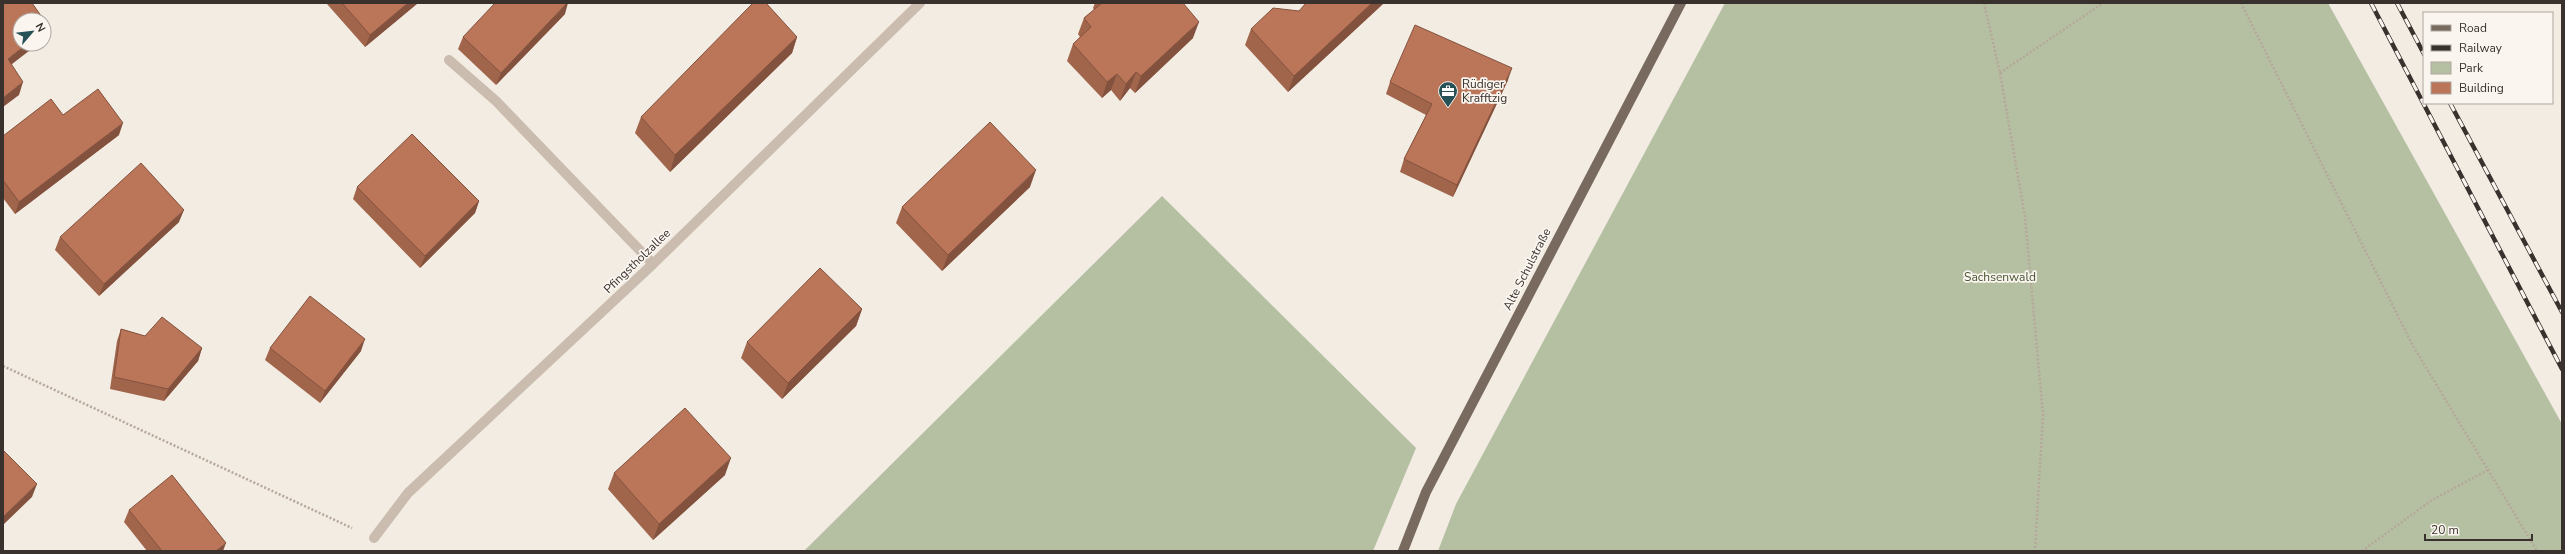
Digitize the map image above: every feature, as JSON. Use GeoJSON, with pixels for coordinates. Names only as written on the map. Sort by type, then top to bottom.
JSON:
{"type":"FeatureCollection","features":[{"type":"Feature","properties":{"kind":"main road","name":"Alte Schulstraße"},"geometry":{"type":"LineString","coordinates":[[1403,551],[1426,492],[1681,3]]}},
{"type":"Feature","properties":{"kind":"street","name":"Pfingstholzallee"},"geometry":{"type":"LineString","coordinates":[[374,538],[408,493],[653,264],[920,3]]}},
{"type":"Feature","properties":{"kind":"street"},"geometry":{"type":"LineString","coordinates":[[449,60],[496,101],[653,264]]}},
{"type":"Feature","properties":{"kind":"path"},"geometry":{"type":"LineString","coordinates":[[1984,3],[2000,74],[2025,217],[2043,415],[2035,551]]}},
{"type":"Feature","properties":{"kind":"path"},"geometry":{"type":"LineString","coordinates":[[2000,74],[2103,3]]}},
{"type":"Feature","properties":{"kind":"path"},"geometry":{"type":"LineString","coordinates":[[2241,3],[2413,346],[2536,551]]}},
{"type":"Feature","properties":{"kind":"path"},"geometry":{"type":"LineString","coordinates":[[3,366],[374,538]]}},
{"type":"Feature","properties":{"kind":"path"},"geometry":{"type":"LineString","coordinates":[[2362,551],[2432,500],[2488,470]]}},
{"type":"Feature","properties":{"kind":"green space","name":"Sachsenwald"},"geometry":{"type":"Polygon","coordinates":[[[1725,3],[2328,3],[2562,424],[2562,551],[1438,551],[1456,504],[1725,3]]]}},
{"type":"Feature","properties":{"kind":"green space"},"geometry":{"type":"Polygon","coordinates":[[[1162,196],[1416,448],[1373,551],[804,551],[1162,196]]]}},
{"type":"Feature","properties":{"kind":"building"},"geometry":{"type":"Polygon","coordinates":[[[3,3],[32,3],[38,12],[12,12],[12,52],[17,52],[8,59],[23,82],[3,98],[3,3]]]}},
{"type":"Feature","properties":{"kind":"building"},"geometry":{"type":"Polygon","coordinates":[[[342,3],[408,3],[370,35],[342,3]]]}},
{"type":"Feature","properties":{"kind":"building"},"geometry":{"type":"Polygon","coordinates":[[[495,3],[567,3],[501,73],[463,37],[495,3]]]}},
{"type":"Feature","properties":{"kind":"building"},"geometry":{"type":"Polygon","coordinates":[[[753,3],[766,3],[797,37],[675,155],[641,117],[753,3]]]}},
{"type":"Feature","properties":{"kind":"building"},"geometry":{"type":"Polygon","coordinates":[[[1102,3],[1183,3],[1199,22],[1141,76],[1136,72],[1126,84],[1117,74],[1107,82],[1073,44],[1091,27],[1084,18],[1102,3]]]}},
{"type":"Feature","properties":{"kind":"building"},"geometry":{"type":"Polygon","coordinates":[[[1306,3],[1372,3],[1294,76],[1251,29],[1273,8],[1299,11],[1306,3]]]}},
{"type":"Feature","properties":{"kind":"building"},"geometry":{"type":"Polygon","coordinates":[[[1415,25],[1512,68],[1457,185],[1404,159],[1432,104],[1390,82],[1415,25]]]}},
{"type":"Feature","properties":{"kind":"building"},"geometry":{"type":"Polygon","coordinates":[[[98,89],[123,123],[19,202],[3,180],[3,136],[51,99],[63,115],[98,89]]]}},
{"type":"Feature","properties":{"kind":"building"},"geometry":{"type":"Polygon","coordinates":[[[990,122],[1036,170],[948,255],[902,207],[990,122]]]}},
{"type":"Feature","properties":{"kind":"building"},"geometry":{"type":"Polygon","coordinates":[[[412,134],[479,201],[425,256],[357,187],[412,134]]]}},
{"type":"Feature","properties":{"kind":"building"},"geometry":{"type":"Polygon","coordinates":[[[141,163],[184,210],[104,284],[60,237],[141,163]]]}},
{"type":"Feature","properties":{"kind":"building"},"geometry":{"type":"Polygon","coordinates":[[[820,268],[862,309],[788,383],[747,342],[820,268]]]}},
{"type":"Feature","properties":{"kind":"building"},"geometry":{"type":"Polygon","coordinates":[[[310,296],[365,339],[325,391],[270,348],[310,296]]]}},
{"type":"Feature","properties":{"kind":"building"},"geometry":{"type":"Polygon","coordinates":[[[162,317],[202,348],[168,389],[114,377],[121,329],[145,336],[162,317]]]}},
{"type":"Feature","properties":{"kind":"building"},"geometry":{"type":"Polygon","coordinates":[[[685,408],[731,458],[659,524],[614,473],[685,408]]]}},
{"type":"Feature","properties":{"kind":"building"},"geometry":{"type":"Polygon","coordinates":[[[3,450],[37,484],[3,517],[3,450]]]}},
{"type":"Feature","properties":{"kind":"building"},"geometry":{"type":"Polygon","coordinates":[[[172,475],[226,543],[216,551],[162,551],[129,510],[172,475]]]}},
{"type":"Feature","properties":{"kind":"railway"},"geometry":{"type":"LineString","coordinates":[[2371,3],[2423,103]]}},
{"type":"Feature","properties":{"kind":"railway"},"geometry":{"type":"LineString","coordinates":[[2397,3],[2423,52]]}},
{"type":"Feature","properties":{"kind":"railway"},"geometry":{"type":"LineString","coordinates":[[2424,104],[2562,369]]}},
{"type":"Feature","properties":{"kind":"railway"},"geometry":{"type":"LineString","coordinates":[[2451,104],[2562,312]]}},
{"type":"Feature","properties":{"kind":"place","name":"Rüdiger Krafftzig"},"geometry":{"type":"Point","coordinates":[1448,108]}}]}
